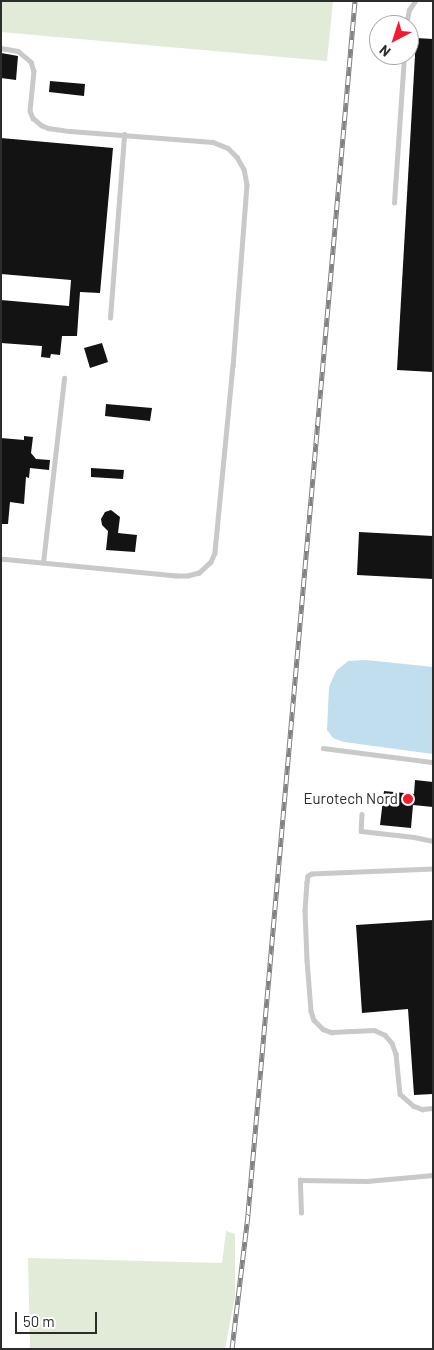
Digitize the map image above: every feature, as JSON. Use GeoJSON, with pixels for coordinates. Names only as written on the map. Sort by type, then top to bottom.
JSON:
{"type":"FeatureCollection","features":[{"type":"Feature","properties":{"kind":"lane"},"geometry":{"type":"LineString","coordinates":[[409,15],[415,1]]}},
{"type":"Feature","properties":{"kind":"lane"},"geometry":{"type":"LineString","coordinates":[[1,48],[18,51],[27,56],[31,62],[34,71],[30,111],[37,123],[48,128],[212,142],[228,148],[237,157],[244,168],[247,185],[235,346],[215,553],[206,568],[188,576],[1,559]]}},
{"type":"Feature","properties":{"kind":"lane"},"geometry":{"type":"LineString","coordinates":[[394,203],[403,65]]}},
{"type":"Feature","properties":{"kind":"lane"},"geometry":{"type":"LineString","coordinates":[[110,318],[124,135]]}},
{"type":"Feature","properties":{"kind":"lane"},"geometry":{"type":"LineString","coordinates":[[43,563],[64,378]]}},
{"type":"Feature","properties":{"kind":"lane"},"geometry":{"type":"LineString","coordinates":[[324,748],[433,762]]}},
{"type":"Feature","properties":{"kind":"lane"},"geometry":{"type":"LineString","coordinates":[[362,814],[361,830],[414,836],[433,841]]}},
{"type":"Feature","properties":{"kind":"lane"},"geometry":{"type":"LineString","coordinates":[[433,869],[310,875],[306,882],[306,918],[311,1011],[314,1020],[323,1029],[330,1032],[374,1030],[385,1035],[392,1043],[396,1054],[400,1094],[414,1106],[422,1109],[433,1108]]}},
{"type":"Feature","properties":{"kind":"lane"},"geometry":{"type":"LineString","coordinates":[[301,1213],[300,1180],[367,1181],[433,1175]]}},
{"type":"Feature","properties":{"kind":"green space"},"geometry":{"type":"Polygon","coordinates":[[[1,1],[333,1],[327,61],[1,32],[1,1]]]}},
{"type":"Feature","properties":{"kind":"green space"},"geometry":{"type":"Polygon","coordinates":[[[226,1231],[235,1234],[235,1296],[225,1349],[30,1349],[28,1258],[222,1263],[226,1231]]]}},
{"type":"Feature","properties":{"kind":"water"},"geometry":{"type":"Polygon","coordinates":[[[366,660],[433,667],[433,754],[344,742],[333,738],[327,730],[329,687],[336,671],[348,661],[366,660]]]}},
{"type":"Feature","properties":{"kind":"building"},"geometry":{"type":"Polygon","coordinates":[[[419,38],[433,39],[433,372],[397,370],[414,65],[419,65],[419,38]]]}},
{"type":"Feature","properties":{"kind":"building"},"geometry":{"type":"Polygon","coordinates":[[[1,53],[18,56],[16,80],[1,78],[1,53]]]}},
{"type":"Feature","properties":{"kind":"building"},"geometry":{"type":"Polygon","coordinates":[[[50,81],[85,84],[84,96],[49,92],[50,81]]]}},
{"type":"Feature","properties":{"kind":"building"},"geometry":{"type":"Polygon","coordinates":[[[1,138],[113,148],[100,293],[80,292],[77,336],[62,336],[60,355],[51,354],[50,358],[41,357],[42,346],[1,343],[1,300],[69,306],[71,280],[1,274],[1,138]]]}},
{"type":"Feature","properties":{"kind":"building"},"geometry":{"type":"Polygon","coordinates":[[[102,343],[108,362],[90,368],[84,348],[102,343]]]}},
{"type":"Feature","properties":{"kind":"building"},"geometry":{"type":"Polygon","coordinates":[[[106,404],[152,408],[150,421],[105,416],[106,404]]]}},
{"type":"Feature","properties":{"kind":"building"},"geometry":{"type":"Polygon","coordinates":[[[24,436],[33,437],[31,453],[36,459],[50,460],[49,470],[30,468],[29,478],[26,477],[24,504],[10,502],[8,524],[1,524],[1,438],[24,440],[24,436]]]}},
{"type":"Feature","properties":{"kind":"building"},"geometry":{"type":"Polygon","coordinates":[[[91,468],[124,470],[123,479],[91,477],[91,468]]]}},
{"type":"Feature","properties":{"kind":"building"},"geometry":{"type":"Polygon","coordinates":[[[111,510],[120,517],[118,533],[137,535],[135,552],[106,550],[108,531],[102,525],[101,519],[105,512],[111,510]]]}},
{"type":"Feature","properties":{"kind":"building"},"geometry":{"type":"Polygon","coordinates":[[[359,532],[433,536],[433,579],[357,575],[359,532]]]}},
{"type":"Feature","properties":{"kind":"building","name":"Eurotech Nord"},"geometry":{"type":"Polygon","coordinates":[[[415,780],[433,782],[433,807],[413,805],[411,828],[380,825],[384,791],[414,794],[415,780]]]}},
{"type":"Feature","properties":{"kind":"building"},"geometry":{"type":"Polygon","coordinates":[[[433,920],[433,1094],[414,1095],[408,1009],[362,1013],[356,925],[433,920]]]}},
{"type":"Feature","properties":{"kind":"railway"},"geometry":{"type":"LineString","coordinates":[[232,1349],[248,1214],[355,1]]}},
{"type":"Feature","properties":{"kind":"place","name":"Eurotech Nord"},"geometry":{"type":"Point","coordinates":[408,799]}}]}
